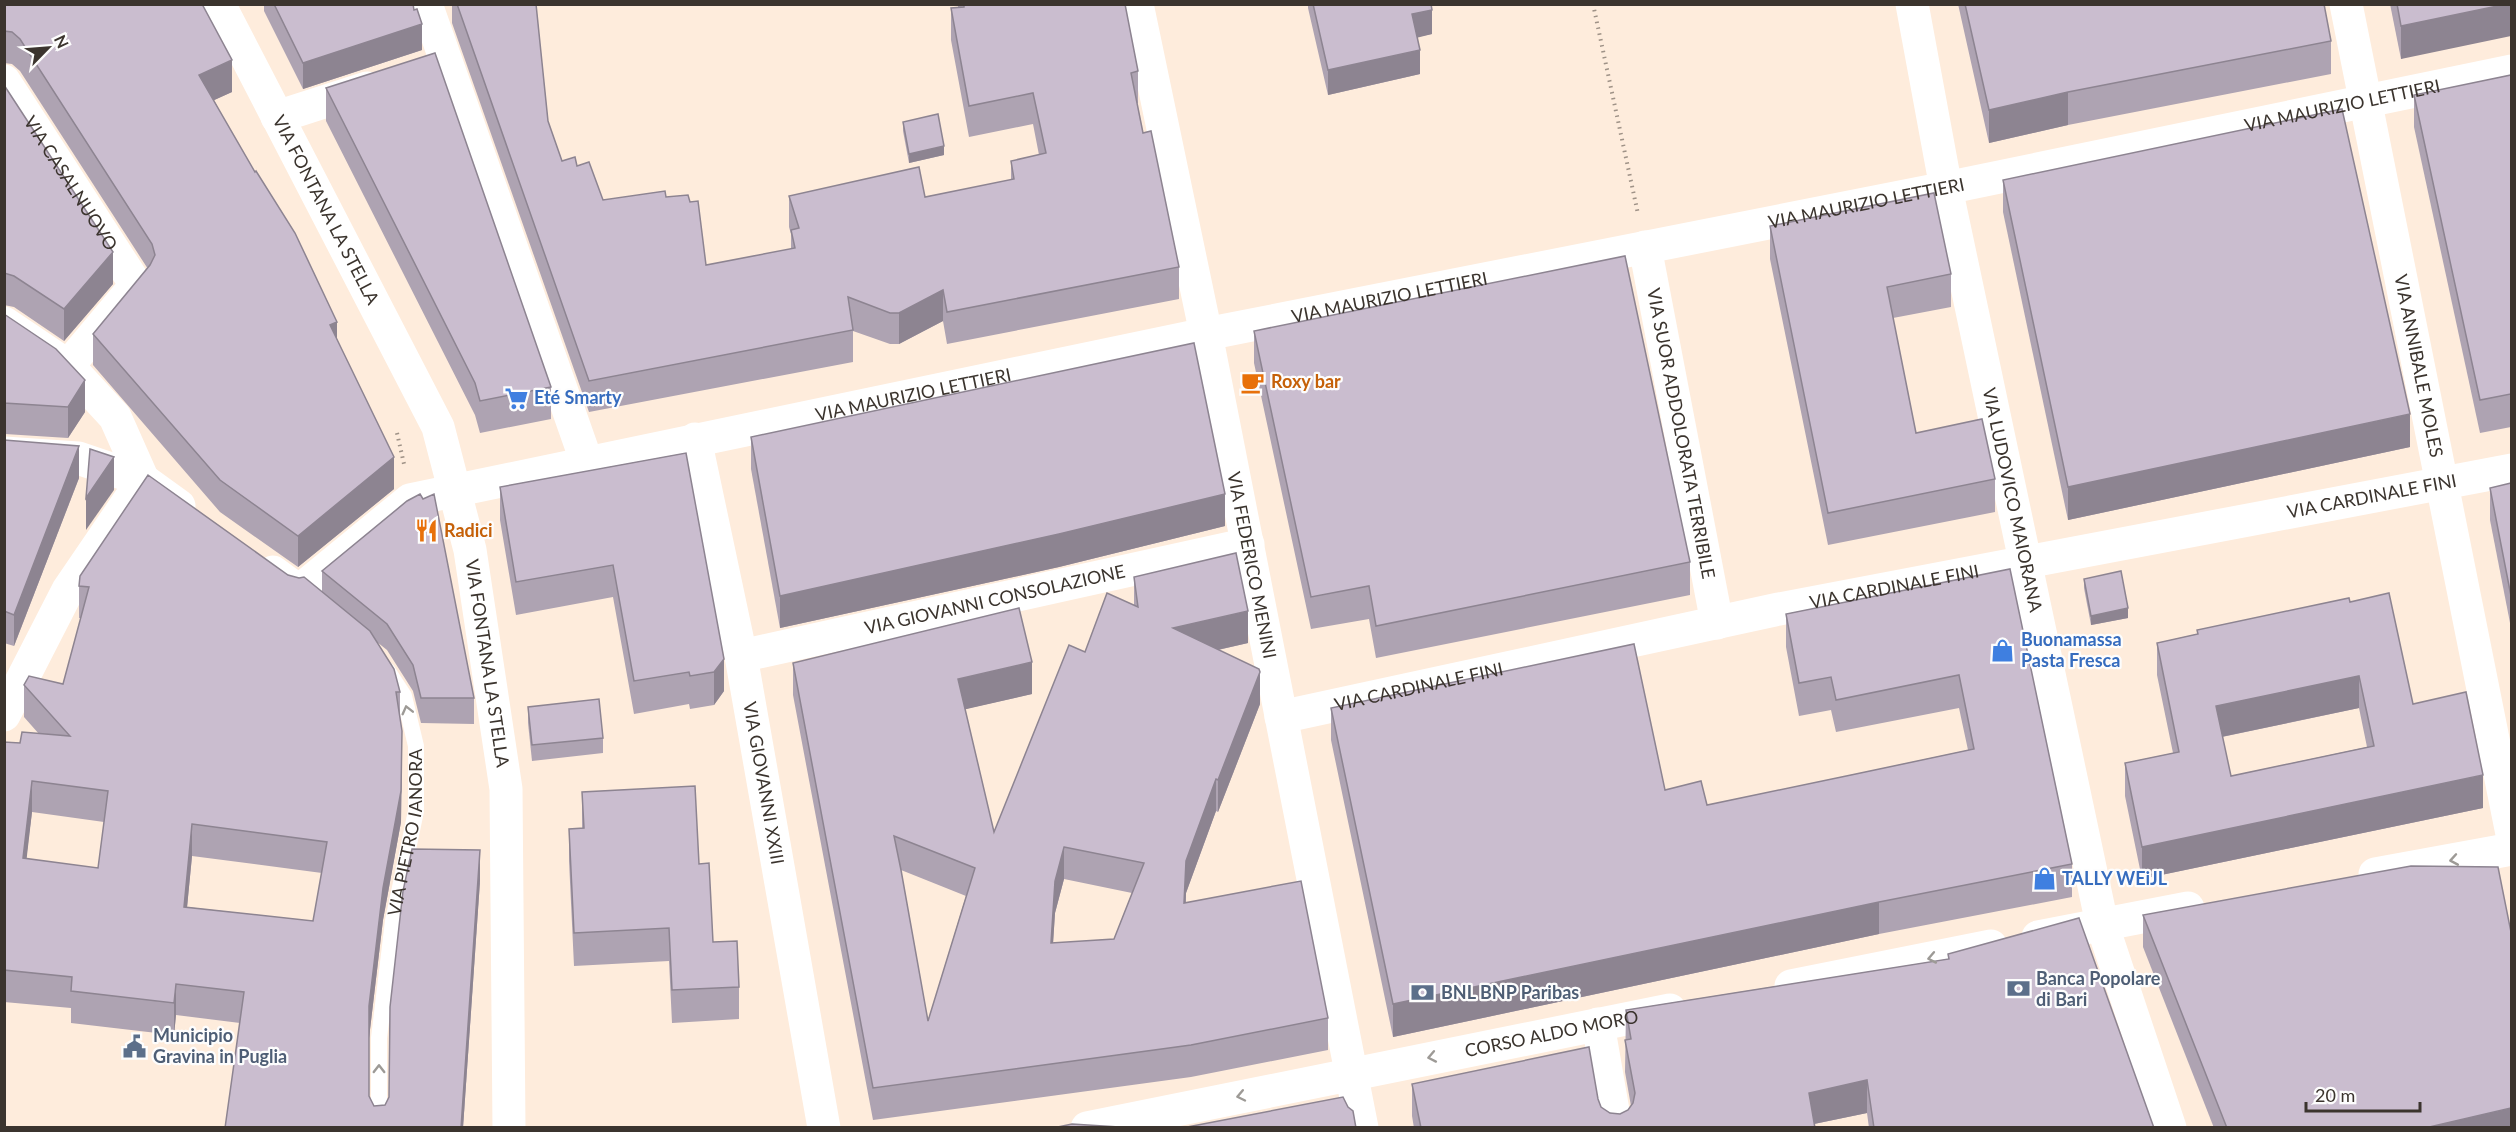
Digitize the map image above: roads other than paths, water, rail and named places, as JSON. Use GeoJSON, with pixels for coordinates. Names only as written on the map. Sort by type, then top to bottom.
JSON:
{"type":"FeatureCollection","features":[{"type":"Feature","properties":{"kind":"street","name":"VIA FONTANA LA STELLA"},"geometry":{"type":"LineString","coordinates":[[219,4],[438,427],[470,550],[506,789],[509,1128]]}},
{"type":"Feature","properties":{"kind":"street"},"geometry":{"type":"LineString","coordinates":[[426,4],[587,463]]}},
{"type":"Feature","properties":{"kind":"street","name":"VIA FEDERICO MENINI"},"geometry":{"type":"LineString","coordinates":[[1137,4],[1206,334],[1362,1128]]}},
{"type":"Feature","properties":{"kind":"street","name":"VIA LUDOVICO MAIORANA"},"geometry":{"type":"LineString","coordinates":[[1912,4],[1946,188],[2102,924],[2170,1128]]}},
{"type":"Feature","properties":{"kind":"street","name":"VIA ANNIBALE MOLES"},"geometry":{"type":"LineString","coordinates":[[2346,4],[2511,834]]}},
{"type":"Feature","properties":{"kind":"street"},"geometry":{"type":"LineString","coordinates":[[277,117],[445,62]]}},
{"type":"Feature","properties":{"kind":"street","name":"VIA MAURIZIO LETTIERI"},"geometry":{"type":"LineString","coordinates":[[250,556],[308,598],[410,500],[1206,334],[1946,188],[2511,71]]}},
{"type":"Feature","properties":{"kind":"street","name":"VIA CASALNUOVO"},"geometry":{"type":"LineString","coordinates":[[4,81],[136,285],[68,366]]}},
{"type":"Feature","properties":{"kind":"street","name":"VIA SUOR ADDOLORATA TERRIBILE"},"geometry":{"type":"LineString","coordinates":[[1645,247],[1717,623]]}},
{"type":"Feature","properties":{"kind":"street"},"geometry":{"type":"LineString","coordinates":[[4,322],[68,366],[115,417],[143,480]]}},
{"type":"Feature","properties":{"kind":"street","name":"VIA GIOVANNI XXIII"},"geometry":{"type":"LineString","coordinates":[[696,439],[741,656],[824,1128]]}},
{"type":"Feature","properties":{"kind":"street"},"geometry":{"type":"LineString","coordinates":[[4,453],[78,458],[143,480],[202,522]]}},
{"type":"Feature","properties":{"kind":"street","name":"VIA CARDINALE FINI"},"geometry":{"type":"LineString","coordinates":[[1281,717],[1717,623],[2511,470]]}},
{"type":"Feature","properties":{"kind":"street"},"geometry":{"type":"LineString","coordinates":[[4,715],[68,590],[143,480]]}},
{"type":"Feature","properties":{"kind":"street","name":"VIA GIOVANNI CONSOLAZIONE"},"geometry":{"type":"LineString","coordinates":[[741,656],[1248,544]]}},
{"type":"Feature","properties":{"kind":"street"},"geometry":{"type":"LineString","coordinates":[[2348,879],[2511,849]]}},
{"type":"Feature","properties":{"kind":"street"},"geometry":{"type":"LineString","coordinates":[[1762,992],[2219,903]]}},
{"type":"Feature","properties":{"kind":"street","name":"CORSO ALDO MORO"},"geometry":{"type":"LineString","coordinates":[[1087,1128],[1704,1003]]}},
{"type":"Feature","properties":{"kind":"street"},"geometry":{"type":"LineString","coordinates":[[1598,1024],[1616,1128]]}},
{"type":"Feature","properties":{"kind":"lane","name":"VIA PIETRO IANORA"},"geometry":{"type":"LineString","coordinates":[[378,656],[404,696],[416,746],[416,811],[393,921],[379,1038],[379,1128]]}},
{"type":"Feature","properties":{"kind":"place","name":"Roxy bar"},"geometry":{"type":"Point","coordinates":[1253,382]}},
{"type":"Feature","properties":{"kind":"place","name":"Eté Smarty"},"geometry":{"type":"Point","coordinates":[516,398]}},
{"type":"Feature","properties":{"kind":"place","name":"Radici"},"geometry":{"type":"Point","coordinates":[426,531]}},
{"type":"Feature","properties":{"kind":"place","name":"Buonamassa Pasta Fresca"},"geometry":{"type":"Point","coordinates":[2003,650]}},
{"type":"Feature","properties":{"kind":"place","name":"TALLY WEiJL"},"geometry":{"type":"Point","coordinates":[2044,879]}},
{"type":"Feature","properties":{"kind":"place","name":"Banca Popolare di Bari"},"geometry":{"type":"Point","coordinates":[2018,989]}},
{"type":"Feature","properties":{"kind":"place","name":"BNL BNP Paribas"},"geometry":{"type":"Point","coordinates":[1423,993]}},
{"type":"Feature","properties":{"kind":"place","name":"Municipio Gravina in Puglia"},"geometry":{"type":"Point","coordinates":[135,1046]}}]}
